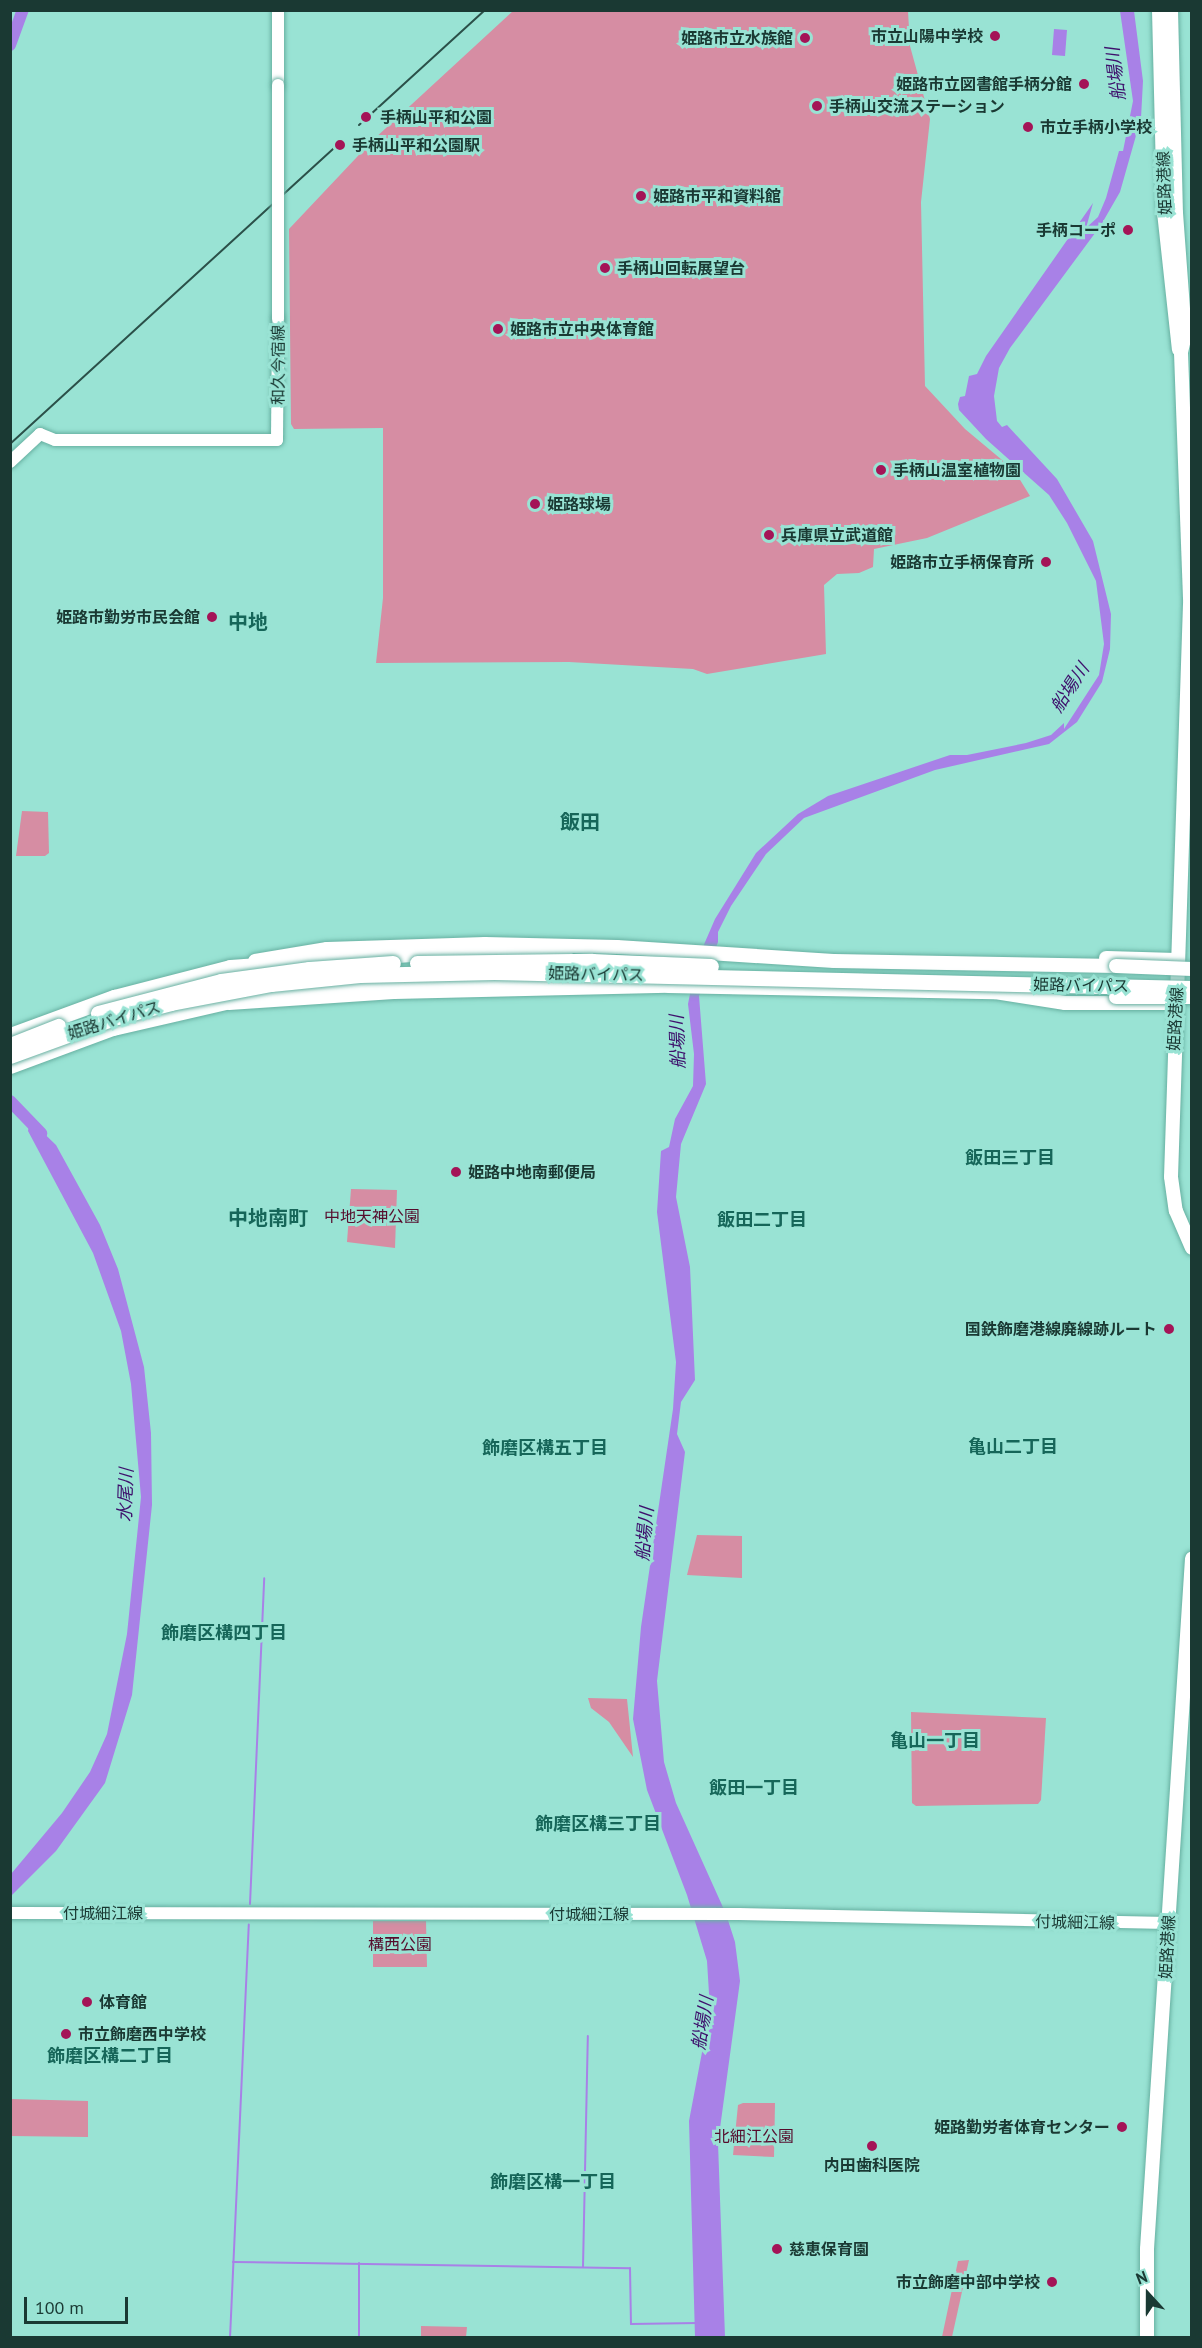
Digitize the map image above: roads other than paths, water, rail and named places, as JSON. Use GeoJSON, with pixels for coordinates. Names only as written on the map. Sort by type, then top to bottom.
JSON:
{"type":"FeatureCollection","features":[{"type":"Feature","properties":{"kind":"highway"},"geometry":{"type":"LineString","coordinates":[[10,1035],[114,997],[230,967],[412,954],[552,954],[592,962]]}},
{"type":"Feature","properties":{"kind":"highway","name":"姫路バイパス"},"geometry":{"type":"LineString","coordinates":[[10,1044],[114,1007],[269,974],[365,964],[592,962],[1191,978]]}},
{"type":"Feature","properties":{"kind":"highway","name":"姫路バイパス"},"geometry":{"type":"LineString","coordinates":[[10,1056],[117,1017],[271,984],[412,973],[666,980],[1191,988]]}},
{"type":"Feature","properties":{"kind":"highway"},"geometry":{"type":"LineString","coordinates":[[10,1066],[54,1048],[150,1017],[328,988],[414,983],[666,980]]}},
{"type":"Feature","properties":{"kind":"main road","name":"和久今宿線"},"geometry":{"type":"LineString","coordinates":[[10,462],[40,434],[55,440],[277,440],[278,10]]}},
{"type":"Feature","properties":{"kind":"main road","name":"姫路港線"},"geometry":{"type":"LineString","coordinates":[[1159,10],[1164,212],[1175,336],[1181,354]]}},
{"type":"Feature","properties":{"kind":"main road","name":"姫路港線"},"geometry":{"type":"LineString","coordinates":[[1171,10],[1176,213],[1185,335],[1181,354],[1190,604],[1171,1177],[1176,1211],[1191,1248]]}},
{"type":"Feature","properties":{"kind":"main road"},"geometry":{"type":"LineString","coordinates":[[230,967],[305,952],[382,946],[617,947],[727,955],[1191,969]]}},
{"type":"Feature","properties":{"kind":"main road"},"geometry":{"type":"LineString","coordinates":[[1003,964],[1046,956],[1178,960]]}},
{"type":"Feature","properties":{"kind":"main road"},"geometry":{"type":"LineString","coordinates":[[226,1003],[248,1005],[405,991],[666,980],[715,986],[1191,998]]}},
{"type":"Feature","properties":{"kind":"main road"},"geometry":{"type":"LineString","coordinates":[[995,992],[1065,1003],[1175,1003]]}},
{"type":"Feature","properties":{"kind":"main road","name":"姫路港線"},"geometry":{"type":"LineString","coordinates":[[1147,2337],[1148,2249],[1191,1558]]}},
{"type":"Feature","properties":{"kind":"main road","name":"付城細江線"},"geometry":{"type":"LineString","coordinates":[[10,1913],[731,1914],[1168,1923]]}},
{"type":"Feature","properties":{"kind":"waterway","name":"水尾川"},"geometry":{"type":"LineString","coordinates":[[10,45],[23,10]]}},
{"type":"Feature","properties":{"kind":"waterway","name":"水尾川"},"geometry":{"type":"LineString","coordinates":[[10,1101],[41,1133]]}},
{"type":"Feature","properties":{"kind":"waterway"},"geometry":{"type":"LineString","coordinates":[[250,1904],[264,1578]]}},
{"type":"Feature","properties":{"kind":"waterway"},"geometry":{"type":"LineString","coordinates":[[230,2338],[249,1924]]}},
{"type":"Feature","properties":{"kind":"waterway"},"geometry":{"type":"LineString","coordinates":[[583,2267],[588,2036]]}},
{"type":"Feature","properties":{"kind":"waterway"},"geometry":{"type":"LineString","coordinates":[[233,2262],[630,2268],[631,2324],[698,2323]]}},
{"type":"Feature","properties":{"kind":"waterway"},"geometry":{"type":"LineString","coordinates":[[359,2263],[359,2338]]}},
{"type":"Feature","properties":{"kind":"railway"},"geometry":{"type":"LineString","coordinates":[[359,125],[485,10]]}},
{"type":"Feature","properties":{"kind":"railway"},"geometry":{"type":"LineString","coordinates":[[10,444],[335,147]]}},
{"type":"Feature","properties":{"kind":"place","name":"市立山陽中学校"},"geometry":{"type":"Point","coordinates":[995,36]}},
{"type":"Feature","properties":{"kind":"place","name":"姫路市立水族館"},"geometry":{"type":"Point","coordinates":[805,38]}},
{"type":"Feature","properties":{"kind":"place","name":"姫路市立図書館手柄分館"},"geometry":{"type":"Point","coordinates":[1084,84]}},
{"type":"Feature","properties":{"kind":"place","name":"手柄山交流ステーション"},"geometry":{"type":"Point","coordinates":[817,106]}},
{"type":"Feature","properties":{"kind":"place","name":"手柄山平和公園"},"geometry":{"type":"Point","coordinates":[366,117]}},
{"type":"Feature","properties":{"kind":"place","name":"市立手柄小学校"},"geometry":{"type":"Point","coordinates":[1028,127]}},
{"type":"Feature","properties":{"kind":"place","name":"手柄山平和公園駅"},"geometry":{"type":"Point","coordinates":[340,145]}},
{"type":"Feature","properties":{"kind":"place","name":"姫路市平和資料館"},"geometry":{"type":"Point","coordinates":[641,196]}},
{"type":"Feature","properties":{"kind":"place","name":"手柄コーポ"},"geometry":{"type":"Point","coordinates":[1128,230]}},
{"type":"Feature","properties":{"kind":"place","name":"手柄山回転展望台"},"geometry":{"type":"Point","coordinates":[605,268]}},
{"type":"Feature","properties":{"kind":"place","name":"姫路市立中央体育館"},"geometry":{"type":"Point","coordinates":[498,329]}},
{"type":"Feature","properties":{"kind":"place","name":"手柄山温室植物園"},"geometry":{"type":"Point","coordinates":[881,470]}},
{"type":"Feature","properties":{"kind":"place","name":"姫路球場"},"geometry":{"type":"Point","coordinates":[535,504]}},
{"type":"Feature","properties":{"kind":"place","name":"兵庫県立武道館"},"geometry":{"type":"Point","coordinates":[769,535]}},
{"type":"Feature","properties":{"kind":"place","name":"姫路市立手柄保育所"},"geometry":{"type":"Point","coordinates":[1046,562]}},
{"type":"Feature","properties":{"kind":"place","name":"姫路市勤労市民会館"},"geometry":{"type":"Point","coordinates":[212,617]}},
{"type":"Feature","properties":{"kind":"place","name":"姫路中地南郵便局"},"geometry":{"type":"Point","coordinates":[456,1172]}},
{"type":"Feature","properties":{"kind":"place","name":"国鉄飾磨港線廃線跡ルート"},"geometry":{"type":"Point","coordinates":[1169,1329]}},
{"type":"Feature","properties":{"kind":"place","name":"体育館"},"geometry":{"type":"Point","coordinates":[87,2002]}},
{"type":"Feature","properties":{"kind":"place","name":"市立飾磨西中学校"},"geometry":{"type":"Point","coordinates":[66,2034]}},
{"type":"Feature","properties":{"kind":"place","name":"姫路勤労者体育センター"},"geometry":{"type":"Point","coordinates":[1122,2127]}},
{"type":"Feature","properties":{"kind":"place","name":"内田歯科医院"},"geometry":{"type":"Point","coordinates":[872,2146]}},
{"type":"Feature","properties":{"kind":"place","name":"慈恵保育園"},"geometry":{"type":"Point","coordinates":[777,2249]}},
{"type":"Feature","properties":{"kind":"place","name":"市立飾磨中部中学校"},"geometry":{"type":"Point","coordinates":[1052,2282]}},
{"type":"Feature","properties":{"kind":"district","name":"中地"},"geometry":{"type":"Point","coordinates":[248,622]}},
{"type":"Feature","properties":{"kind":"district","name":"飯田"},"geometry":{"type":"Point","coordinates":[580,822]}},
{"type":"Feature","properties":{"kind":"district","name":"飯田三丁目"},"geometry":{"type":"Point","coordinates":[1010,1158]}},
{"type":"Feature","properties":{"kind":"district","name":"中地南町"},"geometry":{"type":"Point","coordinates":[268,1218]}},
{"type":"Feature","properties":{"kind":"district","name":"飯田二丁目"},"geometry":{"type":"Point","coordinates":[762,1220]}},
{"type":"Feature","properties":{"kind":"district","name":"亀山二丁目"},"geometry":{"type":"Point","coordinates":[1013,1447]}},
{"type":"Feature","properties":{"kind":"district","name":"飾磨区構五丁目"},"geometry":{"type":"Point","coordinates":[545,1448]}},
{"type":"Feature","properties":{"kind":"district","name":"飾磨区構四丁目"},"geometry":{"type":"Point","coordinates":[224,1633]}},
{"type":"Feature","properties":{"kind":"district","name":"亀山一丁目"},"geometry":{"type":"Point","coordinates":[935,1741]}},
{"type":"Feature","properties":{"kind":"district","name":"飯田一丁目"},"geometry":{"type":"Point","coordinates":[754,1788]}},
{"type":"Feature","properties":{"kind":"district","name":"飾磨区構三丁目"},"geometry":{"type":"Point","coordinates":[598,1824]}},
{"type":"Feature","properties":{"kind":"district","name":"飾磨区構二丁目"},"geometry":{"type":"Point","coordinates":[110,2056]}},
{"type":"Feature","properties":{"kind":"district","name":"飾磨区構一丁目"},"geometry":{"type":"Point","coordinates":[553,2182]}},
{"type":"Feature","properties":{"kind":"water label","name":"船場川"},"geometry":{"type":"Point","coordinates":[1116,74]}},
{"type":"Feature","properties":{"kind":"water label","name":"船場川"},"geometry":{"type":"Point","coordinates":[1070,688]}},
{"type":"Feature","properties":{"kind":"water label","name":"船場川"},"geometry":{"type":"Point","coordinates":[678,1042]}},
{"type":"Feature","properties":{"kind":"water label","name":"船場川"},"geometry":{"type":"Point","coordinates":[645,1534]}},
{"type":"Feature","properties":{"kind":"water label","name":"船場川"},"geometry":{"type":"Point","coordinates":[703,2023]}},
{"type":"Feature","properties":{"kind":"park label","name":"中地天神公園"},"geometry":{"type":"Point","coordinates":[372,1216]}},
{"type":"Feature","properties":{"kind":"park label","name":"構西公園"},"geometry":{"type":"Point","coordinates":[400,1944]}},
{"type":"Feature","properties":{"kind":"park label","name":"北細江公園"},"geometry":{"type":"Point","coordinates":[754,2136]}}]}
